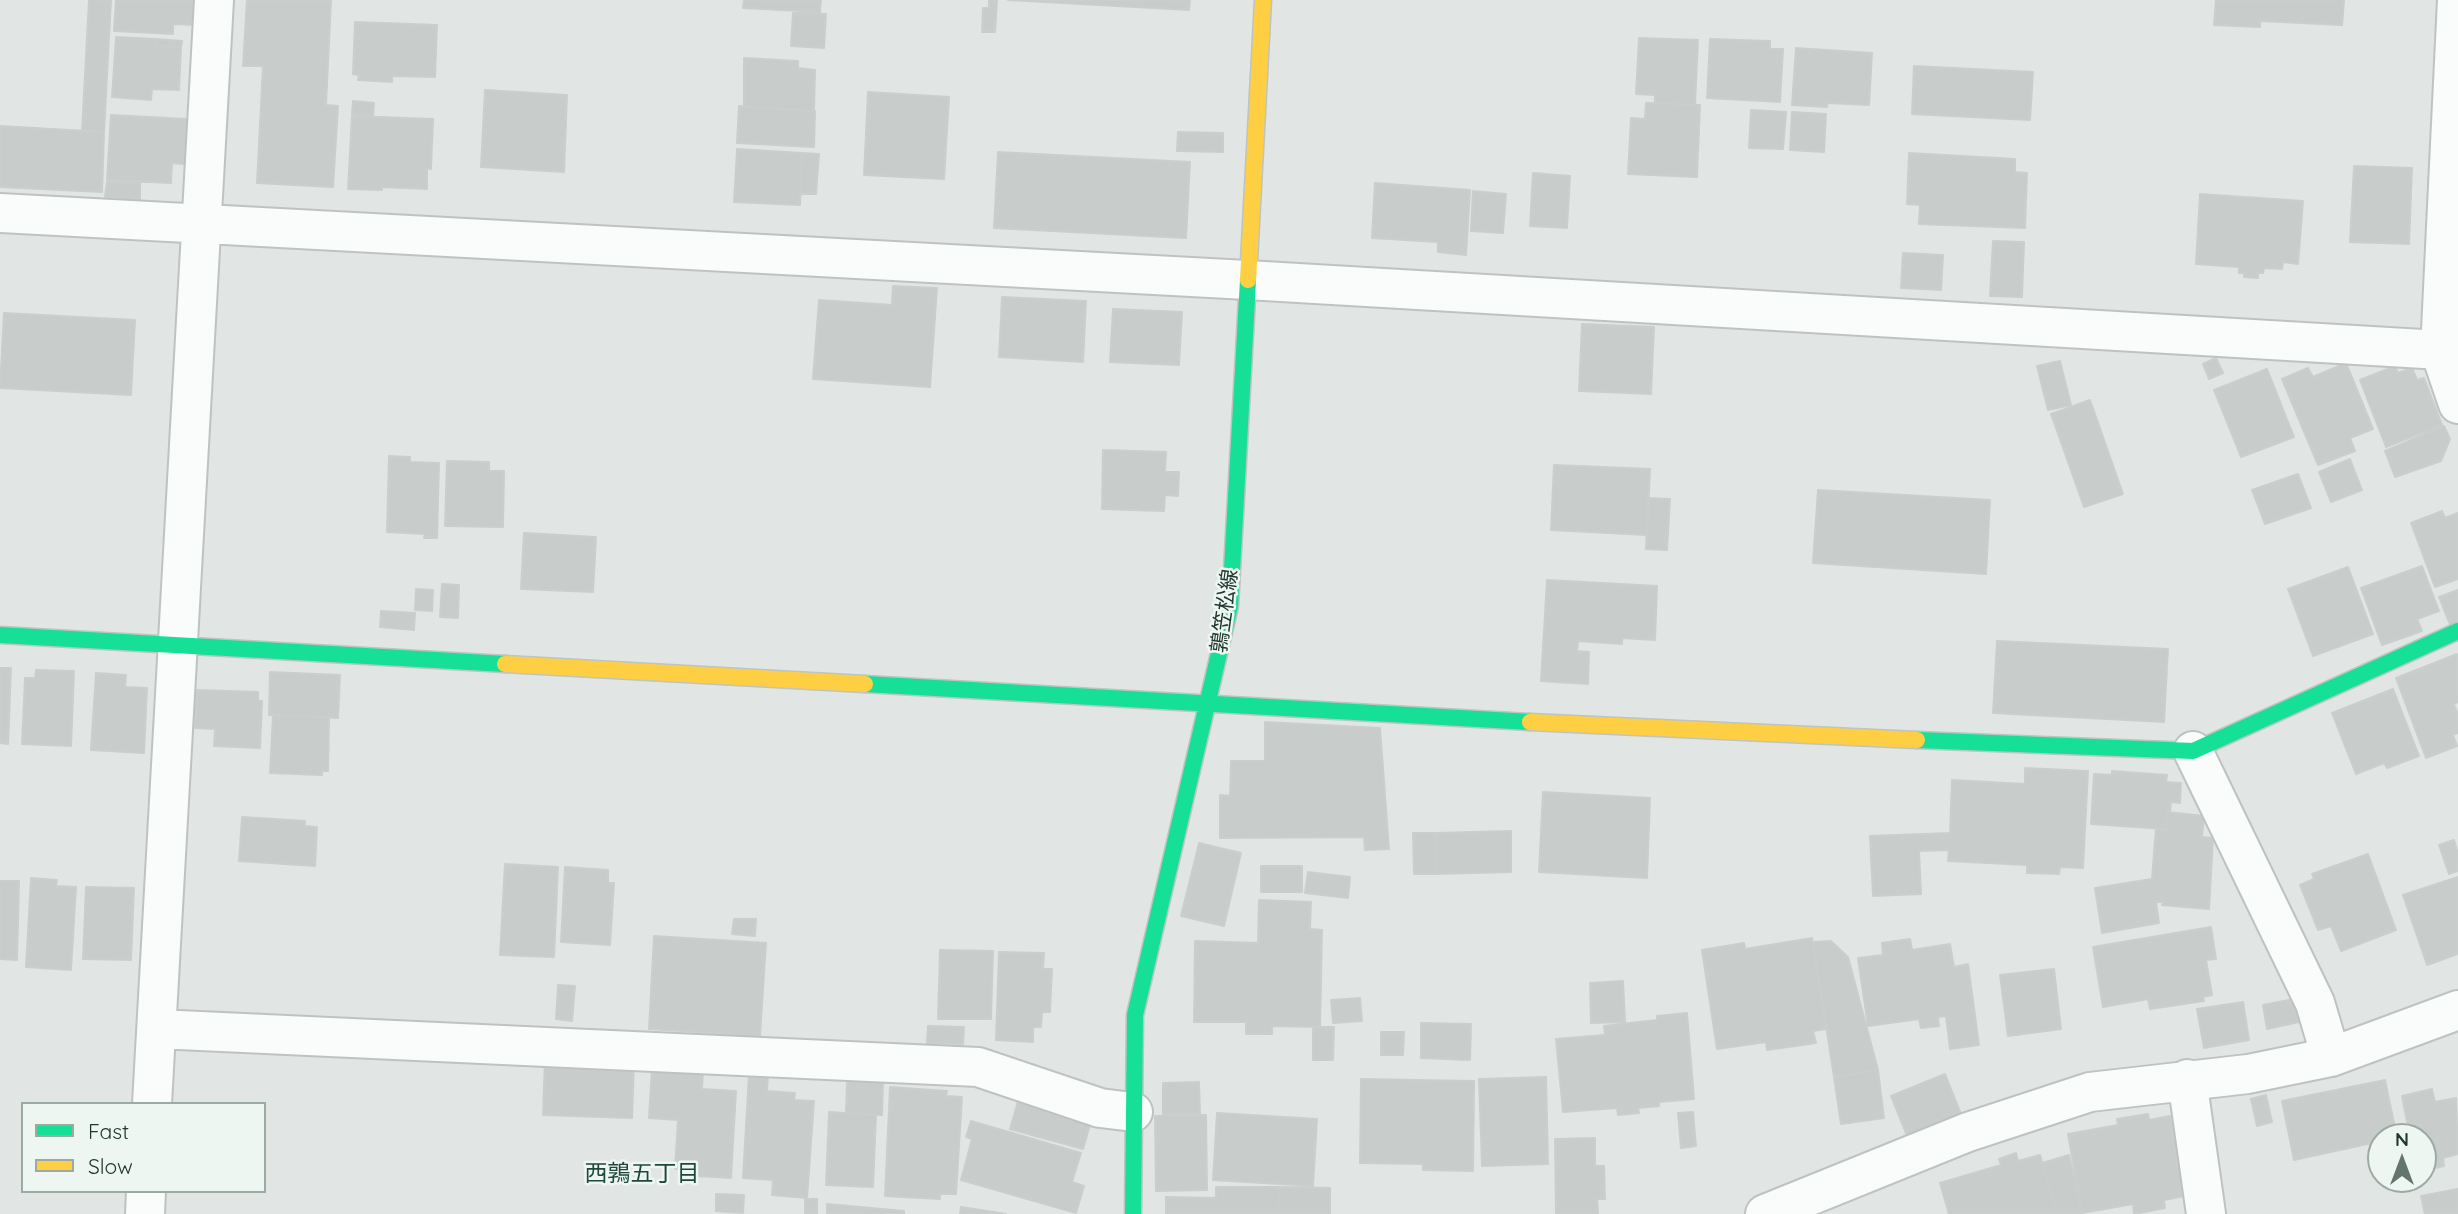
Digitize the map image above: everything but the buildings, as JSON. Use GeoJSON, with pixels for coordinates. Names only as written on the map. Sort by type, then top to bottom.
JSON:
{"type":"FeatureCollection","features":[{"type":"Feature","properties":{"kind":"street"},"geometry":{"type":"LineString","coordinates":[[152,1102],[214,0]]}},
{"type":"Feature","properties":{"kind":"street","name":"鶉笠松線"},"geometry":{"type":"LineString","coordinates":[[1133,1214],[1135,1015],[1230,606],[1263,0]]}},
{"type":"Feature","properties":{"kind":"street"},"geometry":{"type":"LineString","coordinates":[[2457,0],[2449,351],[2458,404]]}},
{"type":"Feature","properties":{"kind":"street"},"geometry":{"type":"LineString","coordinates":[[0,213],[1247,280],[2449,351]]}},
{"type":"Feature","properties":{"kind":"street"},"geometry":{"type":"LineString","coordinates":[[0,635],[1676,730],[2193,751],[2458,631]]}},
{"type":"Feature","properties":{"kind":"street"},"geometry":{"type":"LineString","coordinates":[[2193,751],[2315,1003],[2330,1057]]}},
{"type":"Feature","properties":{"kind":"street"},"geometry":{"type":"LineString","coordinates":[[1765,1214],[1968,1132],[2090,1092],[2248,1074],[2330,1057],[2458,1010]]}},
{"type":"Feature","properties":{"kind":"street"},"geometry":{"type":"LineString","coordinates":[[157,1029],[978,1067],[1100,1108],[1133,1112]]}},
{"type":"Feature","properties":{"kind":"street"},"geometry":{"type":"LineString","coordinates":[[2187,1079],[2206,1214]]}},
{"type":"Feature","properties":{"kind":"street"},"geometry":{"type":"LineString","coordinates":[[145,1214],[146,1193]]}},
{"type":"Feature","properties":{"kind":"traffic: fast"},"geometry":{"type":"LineString","coordinates":[[1133,1214],[1135,1015],[1230,606],[1248,280]]}},
{"type":"Feature","properties":{"kind":"traffic: fast"},"geometry":{"type":"LineString","coordinates":[[1917,740],[2193,751],[2458,631]]}},
{"type":"Feature","properties":{"kind":"traffic: fast"},"geometry":{"type":"LineString","coordinates":[[0,635],[505,664]]}},
{"type":"Feature","properties":{"kind":"traffic: fast"},"geometry":{"type":"LineString","coordinates":[[865,684],[1530,722]]}},
{"type":"Feature","properties":{"kind":"traffic: slow"},"geometry":{"type":"LineString","coordinates":[[1248,280],[1263,0]]}},
{"type":"Feature","properties":{"kind":"traffic: slow"},"geometry":{"type":"LineString","coordinates":[[505,664],[865,684]]}},
{"type":"Feature","properties":{"kind":"traffic: slow"},"geometry":{"type":"LineString","coordinates":[[1530,722],[1917,740]]}},
{"type":"Feature","properties":{"kind":"district","name":"西鶉五丁目"},"geometry":{"type":"Point","coordinates":[642,1174]}}]}
